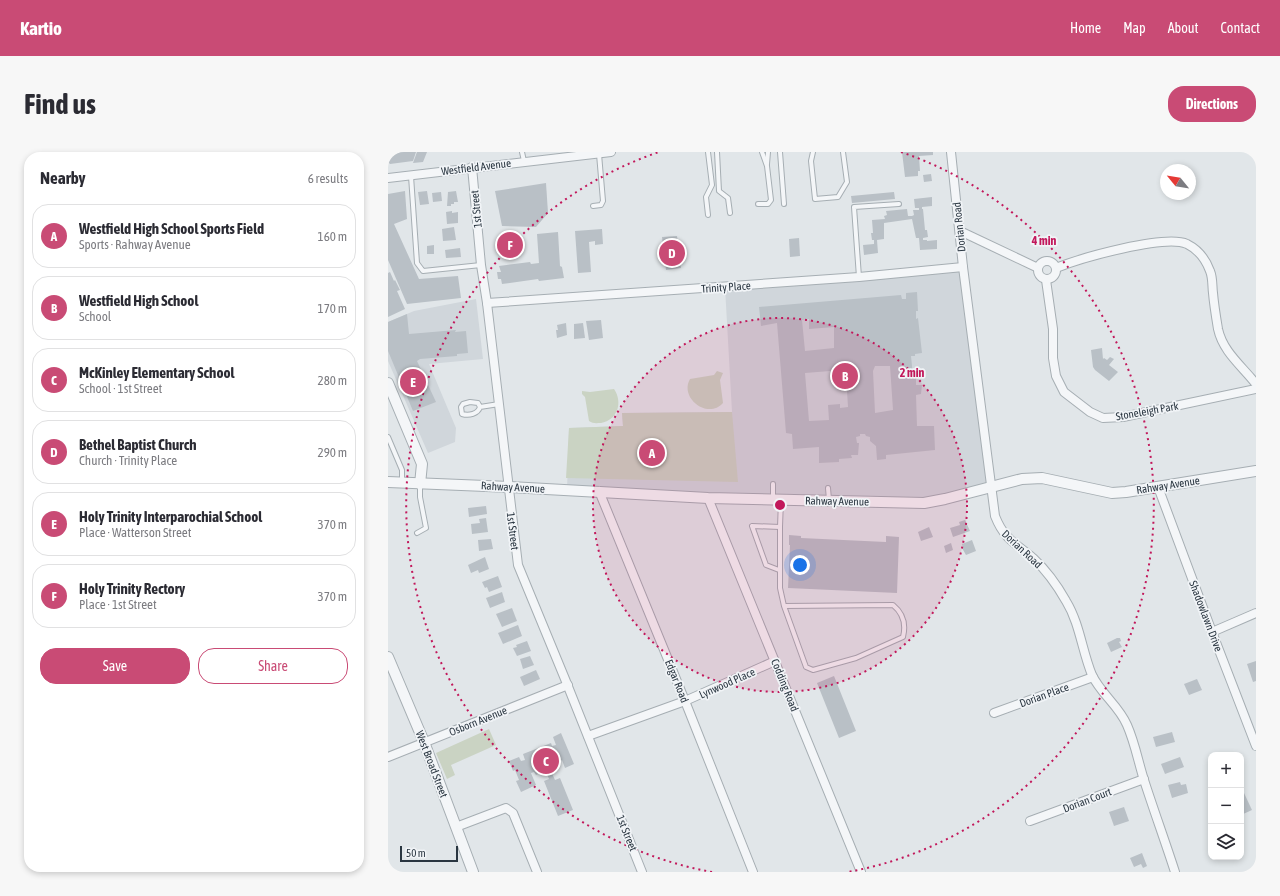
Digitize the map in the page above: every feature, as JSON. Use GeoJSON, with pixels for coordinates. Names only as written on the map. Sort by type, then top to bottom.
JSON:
{"type":"FeatureCollection","features":[{"type":"Feature","properties":{"kind":"street","name":"Westfield Avenue"},"geometry":{"type":"LineString","coordinates":[[388,178],[611,152]]}},
{"type":"Feature","properties":{"kind":"street","name":"Dorian Road"},"geometry":{"type":"LineString","coordinates":[[951,152],[995,516],[999,528],[1007,538],[1033,558],[1048,573],[1076,619],[1093,677],[1126,722],[1176,872]]}},
{"type":"Feature","properties":{"kind":"street","name":"1st Street"},"geometry":{"type":"LineString","coordinates":[[472,167],[481,265],[500,404],[510,487],[510,506],[518,565],[568,685],[642,872]]}},
{"type":"Feature","properties":{"kind":"street"},"geometry":{"type":"LineString","coordinates":[[960,231],[1038,268],[1041,263],[1047,260],[1053,262],[1056,268],[1056,274],[1049,280],[1046,280]]}},
{"type":"Feature","properties":{"kind":"street"},"geometry":{"type":"LineString","coordinates":[[1056,268],[1075,260],[1136,245],[1170,242],[1186,244],[1201,253],[1211,273],[1218,330],[1225,346],[1256,384]]}},
{"type":"Feature","properties":{"kind":"street","name":"Trinity Place"},"geometry":{"type":"LineString","coordinates":[[487,303],[859,277],[964,267]]}},
{"type":"Feature","properties":{"kind":"street","name":"Stoneleigh Park"},"geometry":{"type":"LineString","coordinates":[[1038,268],[1038,274],[1046,280],[1053,329],[1053,358],[1056,376],[1064,392],[1090,412],[1104,418],[1123,417],[1256,389]]}},
{"type":"Feature","properties":{"kind":"street"},"geometry":{"type":"LineString","coordinates":[[388,383],[422,464],[420,484]]}},
{"type":"Feature","properties":{"kind":"street","name":"Rahway Avenue"},"geometry":{"type":"LineString","coordinates":[[388,482],[599,491],[708,498],[924,503],[945,500],[1022,479],[1042,478],[1112,493],[1256,471]]}},
{"type":"Feature","properties":{"kind":"street","name":"Shadowlawn Drive"},"geometry":{"type":"LineString","coordinates":[[1158,487],[1256,746]]}},
{"type":"Feature","properties":{"kind":"street","name":"Edgar Road"},"geometry":{"type":"LineString","coordinates":[[599,491],[753,872]]}},
{"type":"Feature","properties":{"kind":"street","name":"Codding Road"},"geometry":{"type":"LineString","coordinates":[[708,498],[861,872]]}},
{"type":"Feature","properties":{"kind":"street"},"geometry":{"type":"LineString","coordinates":[[1212,632],[1256,613]]}},
{"type":"Feature","properties":{"kind":"street","name":"West Broad Street"},"geometry":{"type":"LineString","coordinates":[[388,657],[424,742],[473,872]]}},
{"type":"Feature","properties":{"kind":"street","name":"Lynwood Place"},"geometry":{"type":"LineString","coordinates":[[588,736],[685,701],[775,661]]}},
{"type":"Feature","properties":{"kind":"street","name":"Dorian Place"},"geometry":{"type":"LineString","coordinates":[[994,713],[1093,677]]}},
{"type":"Feature","properties":{"kind":"street","name":"Osborn Avenue"},"geometry":{"type":"LineString","coordinates":[[388,757],[568,685]]}},
{"type":"Feature","properties":{"kind":"street","name":"Dorian Court"},"geometry":{"type":"LineString","coordinates":[[1030,821],[1144,779]]}},
{"type":"Feature","properties":{"kind":"street"},"geometry":{"type":"LineString","coordinates":[[456,827],[506,808],[512,813],[537,872]]}},
{"type":"Feature","properties":{"kind":"lane"},"geometry":{"type":"LineString","coordinates":[[522,152],[524,162]]}},
{"type":"Feature","properties":{"kind":"lane"},"geometry":{"type":"LineString","coordinates":[[708,152],[712,185],[706,197],[708,215]]}},
{"type":"Feature","properties":{"kind":"lane"},"geometry":{"type":"LineString","coordinates":[[717,152],[720,192],[728,198],[730,213]]}},
{"type":"Feature","properties":{"kind":"lane"},"geometry":{"type":"LineString","coordinates":[[762,152],[767,166]]}},
{"type":"Feature","properties":{"kind":"lane"},"geometry":{"type":"LineString","coordinates":[[758,204],[768,204],[771,200],[767,166],[768,152]]}},
{"type":"Feature","properties":{"kind":"lane"},"geometry":{"type":"LineString","coordinates":[[780,152],[784,204]]}},
{"type":"Feature","properties":{"kind":"lane"},"geometry":{"type":"LineString","coordinates":[[813,152],[811,161],[815,199],[838,196],[847,182],[843,152]]}},
{"type":"Feature","properties":{"kind":"lane"},"geometry":{"type":"LineString","coordinates":[[593,206],[601,205],[603,201],[599,153]]}},
{"type":"Feature","properties":{"kind":"lane"},"geometry":{"type":"LineString","coordinates":[[411,176],[417,262],[423,271],[481,265]]}},
{"type":"Feature","properties":{"kind":"lane"},"geometry":{"type":"LineString","coordinates":[[859,277],[854,207],[899,204]]}},
{"type":"Feature","properties":{"kind":"lane"},"geometry":{"type":"LineString","coordinates":[[476,402],[480,407],[477,413],[462,414],[461,407],[463,404],[476,402]]}},
{"type":"Feature","properties":{"kind":"lane"},"geometry":{"type":"LineString","coordinates":[[480,407],[500,404]]}},
{"type":"Feature","properties":{"kind":"lane"},"geometry":{"type":"LineString","coordinates":[[388,436],[402,470],[402,478],[404,483]]}},
{"type":"Feature","properties":{"kind":"lane"},"geometry":{"type":"LineString","coordinates":[[417,533],[426,528],[420,497],[420,484]]}},
{"type":"Feature","properties":{"kind":"lane"},"geometry":{"type":"LineString","coordinates":[[773,484],[777,499],[780,527],[780,588],[784,606],[806,667],[813,670],[856,658],[903,637],[905,626],[900,610],[893,605],[784,606]]}},
{"type":"Feature","properties":{"kind":"lane"},"geometry":{"type":"LineString","coordinates":[[828,488],[829,500]]}},
{"type":"Feature","properties":{"kind":"lane"},"geometry":{"type":"LineString","coordinates":[[779,570],[766,565],[752,526],[780,527]]}},
{"type":"Feature","properties":{"kind":"shaded area"},"geometry":{"type":"Polygon","coordinates":[[[963,267],[991,487],[945,499],[567,490],[569,428],[623,426],[622,413],[732,412],[725,287],[963,267]]]}},
{"type":"Feature","properties":{"kind":"shaded area"},"geometry":{"type":"Polygon","coordinates":[[[476,299],[483,359],[429,364],[456,428],[455,442],[428,453],[388,361],[388,322],[414,311],[476,299]]]}},
{"type":"Feature","properties":{"kind":"green space"},"geometry":{"type":"Polygon","coordinates":[[[717,371],[723,373],[720,380],[723,403],[717,408],[703,408],[692,399],[688,393],[690,379],[714,375],[717,371]]]}},
{"type":"Feature","properties":{"kind":"green space"},"geometry":{"type":"Polygon","coordinates":[[[614,389],[618,399],[615,414],[607,421],[601,423],[589,421],[585,397],[582,394],[582,391],[590,392],[614,389]]]}},
{"type":"Feature","properties":{"kind":"green space"},"geometry":{"type":"Polygon","coordinates":[[[732,412],[738,482],[566,478],[569,428],[623,426],[622,413],[732,412]]]}},
{"type":"Feature","properties":{"kind":"green space"},"geometry":{"type":"Polygon","coordinates":[[[489,729],[496,745],[451,765],[455,775],[447,779],[436,753],[489,729]]]}},
{"type":"Feature","properties":{"kind":"building"},"geometry":{"type":"Polygon","coordinates":[[[392,152],[416,152],[413,161],[390,164],[388,162],[392,152]]]}},
{"type":"Feature","properties":{"kind":"building"},"geometry":{"type":"Polygon","coordinates":[[[417,152],[427,152],[423,162],[413,163],[417,152]]]}},
{"type":"Feature","properties":{"kind":"building"},"geometry":{"type":"Polygon","coordinates":[[[902,152],[933,152],[933,155],[919,156],[920,171],[918,171],[918,176],[905,177],[902,152]]]}},
{"type":"Feature","properties":{"kind":"building"},"geometry":{"type":"Polygon","coordinates":[[[931,174],[932,181],[924,182],[923,175],[931,174]]]}},
{"type":"Feature","properties":{"kind":"building"},"geometry":{"type":"Polygon","coordinates":[[[546,183],[548,213],[536,227],[502,226],[495,191],[546,183]]]}},
{"type":"Feature","properties":{"kind":"building"},"geometry":{"type":"Polygon","coordinates":[[[405,191],[407,219],[394,224],[419,279],[458,276],[461,298],[407,304],[388,260],[388,194],[405,191]]]}},
{"type":"Feature","properties":{"kind":"building"},"geometry":{"type":"Polygon","coordinates":[[[427,191],[429,204],[420,205],[418,192],[427,191]]]}},
{"type":"Feature","properties":{"kind":"building"},"geometry":{"type":"Polygon","coordinates":[[[456,191],[458,202],[454,202],[451,206],[447,206],[448,192],[456,191]]]}},
{"type":"Feature","properties":{"kind":"building"},"geometry":{"type":"Polygon","coordinates":[[[441,192],[442,201],[433,202],[432,193],[441,192]]]}},
{"type":"Feature","properties":{"kind":"building"},"geometry":{"type":"Polygon","coordinates":[[[894,192],[895,199],[852,203],[851,196],[894,192]]]}},
{"type":"Feature","properties":{"kind":"building"},"geometry":{"type":"Polygon","coordinates":[[[932,197],[932,206],[922,207],[925,230],[927,230],[928,237],[923,238],[923,240],[937,240],[937,249],[920,250],[919,238],[916,238],[912,219],[884,223],[884,239],[877,240],[878,253],[864,255],[863,245],[874,244],[871,233],[873,233],[872,220],[885,219],[884,216],[887,215],[886,211],[907,209],[908,216],[912,216],[914,215],[913,210],[919,210],[919,208],[915,208],[914,199],[932,197]]]}},
{"type":"Feature","properties":{"kind":"building"},"geometry":{"type":"Polygon","coordinates":[[[452,211],[452,213],[458,212],[458,223],[447,224],[446,212],[452,211]]]}},
{"type":"Feature","properties":{"kind":"building"},"geometry":{"type":"Polygon","coordinates":[[[454,227],[456,240],[443,241],[442,229],[454,227]]]}},
{"type":"Feature","properties":{"kind":"building"},"geometry":{"type":"Polygon","coordinates":[[[602,229],[603,244],[595,245],[595,241],[589,242],[591,272],[578,273],[575,231],[602,229]]]}},
{"type":"Feature","properties":{"kind":"building"},"geometry":{"type":"Polygon","coordinates":[[[558,232],[560,266],[562,267],[564,278],[539,281],[538,279],[502,284],[501,279],[498,279],[497,272],[501,272],[499,266],[530,262],[531,264],[539,263],[537,234],[558,232]]]}},
{"type":"Feature","properties":{"kind":"building"},"geometry":{"type":"Polygon","coordinates":[[[507,236],[508,240],[519,239],[521,251],[501,253],[499,237],[507,236]]]}},
{"type":"Feature","properties":{"kind":"building"},"geometry":{"type":"Polygon","coordinates":[[[677,236],[681,268],[666,270],[662,237],[677,236]]]}},
{"type":"Feature","properties":{"kind":"building"},"geometry":{"type":"Polygon","coordinates":[[[799,238],[800,256],[790,257],[789,239],[799,238]]]}},
{"type":"Feature","properties":{"kind":"building"},"geometry":{"type":"Polygon","coordinates":[[[434,245],[434,254],[427,254],[427,246],[434,245]]]}},
{"type":"Feature","properties":{"kind":"building"},"geometry":{"type":"Polygon","coordinates":[[[460,248],[461,257],[446,258],[445,250],[460,248]]]}},
{"type":"Feature","properties":{"kind":"building"},"geometry":{"type":"Polygon","coordinates":[[[390,272],[400,290],[397,291],[405,309],[388,317],[388,273],[390,272]]]}},
{"type":"Feature","properties":{"kind":"building"},"geometry":{"type":"Polygon","coordinates":[[[917,292],[918,311],[916,311],[916,319],[918,318],[922,353],[911,356],[913,376],[916,375],[916,385],[922,385],[921,394],[916,395],[917,426],[934,426],[935,450],[886,455],[886,459],[877,460],[876,446],[870,441],[870,437],[866,436],[865,434],[860,434],[860,436],[856,437],[857,443],[859,443],[858,455],[851,455],[852,458],[839,459],[839,462],[819,463],[819,447],[793,449],[792,434],[786,433],[777,323],[761,326],[759,307],[901,295],[902,299],[906,299],[906,293],[917,292]],[[809,319],[802,320],[805,351],[834,348],[834,327],[809,329],[809,319]],[[875,366],[873,371],[875,413],[893,410],[890,366],[875,366]],[[842,367],[843,370],[805,373],[809,421],[829,420],[828,405],[840,404],[840,408],[848,407],[846,374],[850,374],[849,367],[842,367]]]}},
{"type":"Feature","properties":{"kind":"building"},"geometry":{"type":"Polygon","coordinates":[[[407,314],[409,334],[456,330],[455,332],[466,331],[468,353],[457,354],[457,356],[420,359],[417,361],[436,402],[413,411],[388,351],[388,322],[407,314]]]}},
{"type":"Feature","properties":{"kind":"building"},"geometry":{"type":"Polygon","coordinates":[[[601,320],[603,338],[589,340],[586,321],[601,320]]]}},
{"type":"Feature","properties":{"kind":"building"},"geometry":{"type":"Polygon","coordinates":[[[566,323],[567,335],[557,338],[557,325],[566,323]]]}},
{"type":"Feature","properties":{"kind":"building"},"geometry":{"type":"Polygon","coordinates":[[[583,323],[585,338],[574,339],[574,324],[583,323]]]}},
{"type":"Feature","properties":{"kind":"building"},"geometry":{"type":"Polygon","coordinates":[[[1102,348],[1103,359],[1104,358],[1107,360],[1110,357],[1114,359],[1109,365],[1118,372],[1109,381],[1093,367],[1091,350],[1102,348]]]}},
{"type":"Feature","properties":{"kind":"building"},"geometry":{"type":"Polygon","coordinates":[[[486,506],[487,514],[469,517],[468,508],[486,506]]]}},
{"type":"Feature","properties":{"kind":"building"},"geometry":{"type":"Polygon","coordinates":[[[486,518],[488,532],[472,534],[471,524],[480,523],[479,519],[486,518]]]}},
{"type":"Feature","properties":{"kind":"building"},"geometry":{"type":"Polygon","coordinates":[[[965,520],[970,531],[953,537],[950,528],[960,525],[959,522],[965,520]]]}},
{"type":"Feature","properties":{"kind":"building"},"geometry":{"type":"Polygon","coordinates":[[[929,527],[933,537],[921,541],[918,532],[929,527]]]}},
{"type":"Feature","properties":{"kind":"building"},"geometry":{"type":"Polygon","coordinates":[[[789,535],[801,536],[801,538],[886,542],[886,536],[899,537],[897,593],[788,588],[789,535]]]}},
{"type":"Feature","properties":{"kind":"building"},"geometry":{"type":"Polygon","coordinates":[[[491,539],[493,549],[479,551],[478,540],[491,539]]]}},
{"type":"Feature","properties":{"kind":"building"},"geometry":{"type":"Polygon","coordinates":[[[972,540],[976,551],[966,555],[962,548],[962,544],[972,540]]]}},
{"type":"Feature","properties":{"kind":"building"},"geometry":{"type":"Polygon","coordinates":[[[951,543],[953,550],[946,553],[944,546],[951,543]]]}},
{"type":"Feature","properties":{"kind":"building"},"geometry":{"type":"Polygon","coordinates":[[[485,557],[489,569],[479,573],[478,570],[471,573],[468,565],[485,557]]]}},
{"type":"Feature","properties":{"kind":"building"},"geometry":{"type":"Polygon","coordinates":[[[498,576],[502,587],[489,592],[487,587],[485,588],[482,582],[498,576]]]}},
{"type":"Feature","properties":{"kind":"building"},"geometry":{"type":"Polygon","coordinates":[[[502,592],[505,602],[490,608],[486,598],[502,592]]]}},
{"type":"Feature","properties":{"kind":"building"},"geometry":{"type":"Polygon","coordinates":[[[512,608],[517,621],[502,627],[496,614],[512,608]]]}},
{"type":"Feature","properties":{"kind":"building"},"geometry":{"type":"Polygon","coordinates":[[[518,625],[522,636],[503,644],[498,633],[518,625]]]}},
{"type":"Feature","properties":{"kind":"building"},"geometry":{"type":"Polygon","coordinates":[[[1120,638],[1121,641],[1119,642],[1122,647],[1111,652],[1107,643],[1120,638]]]}},
{"type":"Feature","properties":{"kind":"building"},"geometry":{"type":"Polygon","coordinates":[[[527,641],[531,651],[517,656],[513,648],[517,647],[516,645],[527,641]]]}},
{"type":"Feature","properties":{"kind":"building"},"geometry":{"type":"Polygon","coordinates":[[[530,656],[534,665],[523,669],[520,659],[530,656]]]}},
{"type":"Feature","properties":{"kind":"building"},"geometry":{"type":"Polygon","coordinates":[[[1256,661],[1256,681],[1253,682],[1247,664],[1256,661]]]}},
{"type":"Feature","properties":{"kind":"building"},"geometry":{"type":"Polygon","coordinates":[[[536,670],[540,679],[524,686],[520,677],[536,670]]]}},
{"type":"Feature","properties":{"kind":"building"},"geometry":{"type":"Polygon","coordinates":[[[834,676],[856,731],[839,738],[817,683],[834,676]]]}},
{"type":"Feature","properties":{"kind":"building"},"geometry":{"type":"Polygon","coordinates":[[[1197,679],[1202,690],[1189,695],[1184,684],[1197,679]]]}},
{"type":"Feature","properties":{"kind":"building"},"geometry":{"type":"Polygon","coordinates":[[[1172,732],[1175,742],[1156,747],[1153,737],[1172,732]]]}},
{"type":"Feature","properties":{"kind":"building"},"geometry":{"type":"Polygon","coordinates":[[[561,733],[574,764],[565,768],[562,760],[559,762],[560,765],[550,769],[555,780],[560,778],[573,810],[558,816],[544,781],[549,779],[546,771],[536,775],[534,772],[531,773],[536,785],[521,792],[516,781],[519,780],[509,761],[519,757],[521,761],[525,760],[523,754],[551,743],[552,746],[556,745],[553,737],[561,733]]]}},
{"type":"Feature","properties":{"kind":"building"},"geometry":{"type":"Polygon","coordinates":[[[1180,757],[1184,767],[1165,774],[1161,764],[1180,757]]]}},
{"type":"Feature","properties":{"kind":"building"},"geometry":{"type":"Polygon","coordinates":[[[1180,782],[1181,785],[1186,784],[1188,793],[1172,798],[1168,785],[1180,782]]]}},
{"type":"Feature","properties":{"kind":"building"},"geometry":{"type":"Polygon","coordinates":[[[1244,793],[1252,810],[1244,814],[1244,793]]]}},
{"type":"Feature","properties":{"kind":"building"},"geometry":{"type":"Polygon","coordinates":[[[1124,807],[1129,821],[1114,826],[1109,812],[1124,807]]]}},
{"type":"Feature","properties":{"kind":"building"},"geometry":{"type":"Polygon","coordinates":[[[1142,853],[1147,866],[1143,868],[1141,864],[1134,867],[1130,858],[1142,853]]]}},
{"type":"Feature","properties":{"kind":"place","name":"Holy Trinity Rectory"},"geometry":{"type":"Point","coordinates":[510,245]}},
{"type":"Feature","properties":{"kind":"place","name":"Bethel Baptist Church"},"geometry":{"type":"Point","coordinates":[672,253]}},
{"type":"Feature","properties":{"kind":"place","name":"Westfield High School"},"geometry":{"type":"Point","coordinates":[845,376]}},
{"type":"Feature","properties":{"kind":"place","name":"Holy Trinity Interparochial School"},"geometry":{"type":"Point","coordinates":[413,382]}},
{"type":"Feature","properties":{"kind":"place","name":"Westfield High School Sports Field"},"geometry":{"type":"Point","coordinates":[652,453]}},
{"type":"Feature","properties":{"kind":"place","name":"McKinley Elementary School"},"geometry":{"type":"Point","coordinates":[546,761]}}]}
